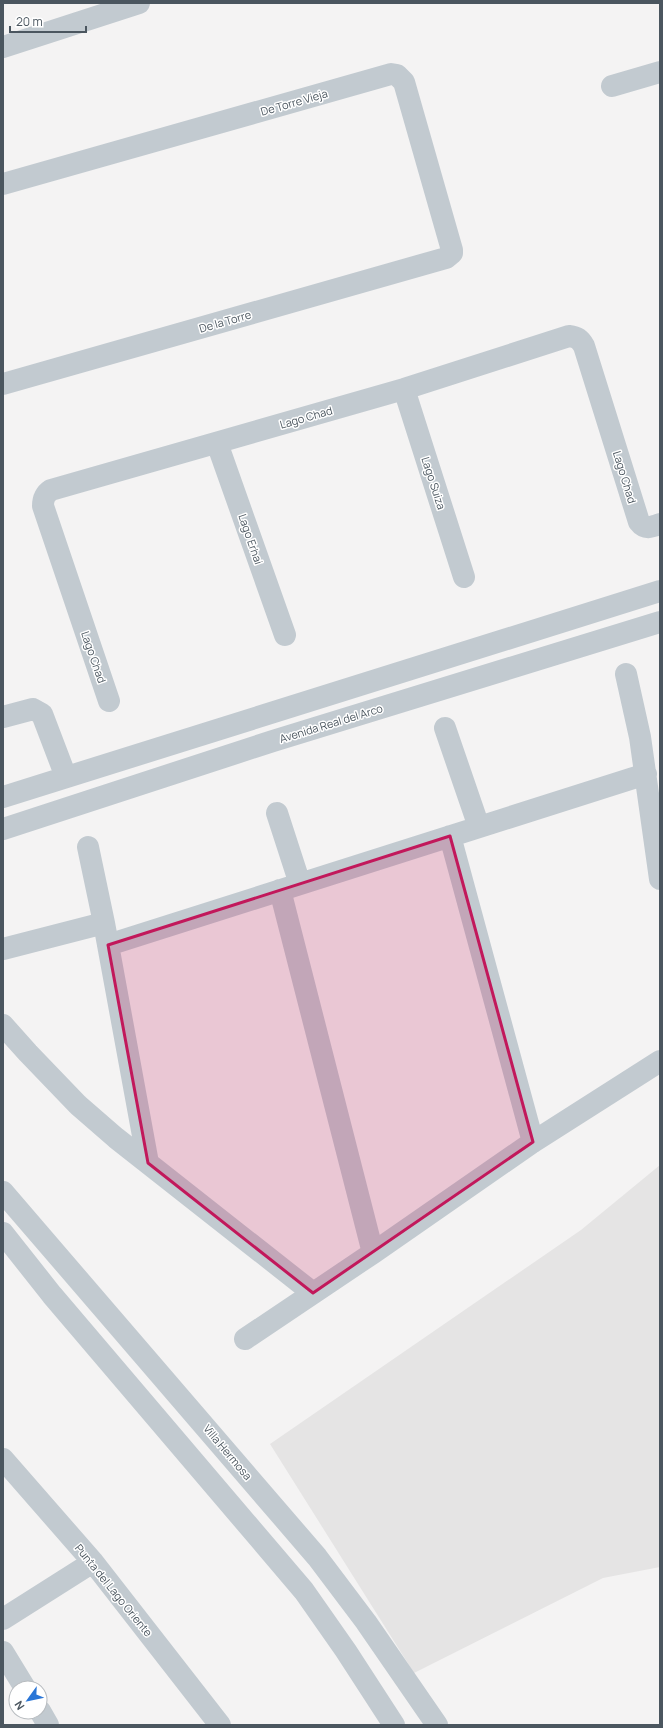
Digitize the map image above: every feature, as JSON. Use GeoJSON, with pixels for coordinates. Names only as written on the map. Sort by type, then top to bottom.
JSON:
{"type":"FeatureCollection","features":[{"type":"Feature","properties":{"kind":"street"},"geometry":{"type":"LineString","coordinates":[[3,47],[139,3]]}},
{"type":"Feature","properties":{"kind":"street"},"geometry":{"type":"LineString","coordinates":[[612,86],[660,72]]}},
{"type":"Feature","properties":{"kind":"street","name":"De Torre Vieja"},"geometry":{"type":"LineString","coordinates":[[3,184],[391,74],[397,75],[404,82],[452,250],[452,253],[446,258]]}},
{"type":"Feature","properties":{"kind":"street","name":"De la Torre"},"geometry":{"type":"LineString","coordinates":[[3,384],[446,258]]}},
{"type":"Feature","properties":{"kind":"street","name":"Lago Chad"},"geometry":{"type":"LineString","coordinates":[[109,701],[43,506],[43,499],[46,494],[52,490],[404,389],[569,336],[576,337],[581,340],[584,346],[639,522],[644,527],[654,526]]}},
{"type":"Feature","properties":{"kind":"street","name":"Lago Suiza"},"geometry":{"type":"LineString","coordinates":[[404,389],[464,577]]}},
{"type":"Feature","properties":{"kind":"street","name":"Lago Erhai"},"geometry":{"type":"LineString","coordinates":[[217,443],[285,635]]}},
{"type":"Feature","properties":{"kind":"street"},"geometry":{"type":"LineString","coordinates":[[3,797],[660,591]]}},
{"type":"Feature","properties":{"kind":"street","name":"Avenida Real del Arco"},"geometry":{"type":"LineString","coordinates":[[3,829],[273,741],[660,622]]}},
{"type":"Feature","properties":{"kind":"street"},"geometry":{"type":"LineString","coordinates":[[626,674],[646,774],[660,879]]}},
{"type":"Feature","properties":{"kind":"street"},"geometry":{"type":"LineString","coordinates":[[3,717],[33,709],[42,714],[66,777]]}},
{"type":"Feature","properties":{"kind":"street"},"geometry":{"type":"LineString","coordinates":[[265,714],[273,741]]}},
{"type":"Feature","properties":{"kind":"street"},"geometry":{"type":"LineString","coordinates":[[444,728],[479,827]]}},
{"type":"Feature","properties":{"kind":"street"},"geometry":{"type":"LineString","coordinates":[[108,945],[646,774]]}},
{"type":"Feature","properties":{"kind":"street"},"geometry":{"type":"LineString","coordinates":[[277,813],[300,884]]}},
{"type":"Feature","properties":{"kind":"street"},"geometry":{"type":"LineString","coordinates":[[450,836],[533,1142]]}},
{"type":"Feature","properties":{"kind":"street"},"geometry":{"type":"LineString","coordinates":[[88,847],[104,923],[148,1163]]}},
{"type":"Feature","properties":{"kind":"street"},"geometry":{"type":"LineString","coordinates":[[280,890],[373,1253]]}},
{"type":"Feature","properties":{"kind":"street"},"geometry":{"type":"LineString","coordinates":[[3,948],[104,923]]}},
{"type":"Feature","properties":{"kind":"street"},"geometry":{"type":"LineString","coordinates":[[3,1025],[78,1105],[116,1138],[313,1293]]}},
{"type":"Feature","properties":{"kind":"street"},"geometry":{"type":"LineString","coordinates":[[245,1339],[373,1253],[533,1142],[660,1061]]}},
{"type":"Feature","properties":{"kind":"street","name":"Villa Hermosa"},"geometry":{"type":"LineString","coordinates":[[3,1192],[317,1557],[366,1622],[437,1725]]}},
{"type":"Feature","properties":{"kind":"street"},"geometry":{"type":"LineString","coordinates":[[3,1233],[57,1301],[304,1591],[346,1651],[394,1725]]}},
{"type":"Feature","properties":{"kind":"street","name":"Punta del Lago Oriente"},"geometry":{"type":"LineString","coordinates":[[3,1459],[93,1562],[220,1725]]}},
{"type":"Feature","properties":{"kind":"street"},"geometry":{"type":"LineString","coordinates":[[3,1619],[93,1562]]}},
{"type":"Feature","properties":{"kind":"street"},"geometry":{"type":"LineString","coordinates":[[3,1652],[20,1680]]}},
{"type":"Feature","properties":{"kind":"highlighted area"},"geometry":{"type":"Polygon","coordinates":[[[450,836],[533,1142],[313,1293],[148,1163],[108,945],[450,836]]]}},
{"type":"Feature","properties":{"kind":"shaded area"},"geometry":{"type":"Polygon","coordinates":[[[660,1165],[660,1567],[603,1578],[414,1673],[270,1444],[581,1230],[660,1165]]]}}]}
